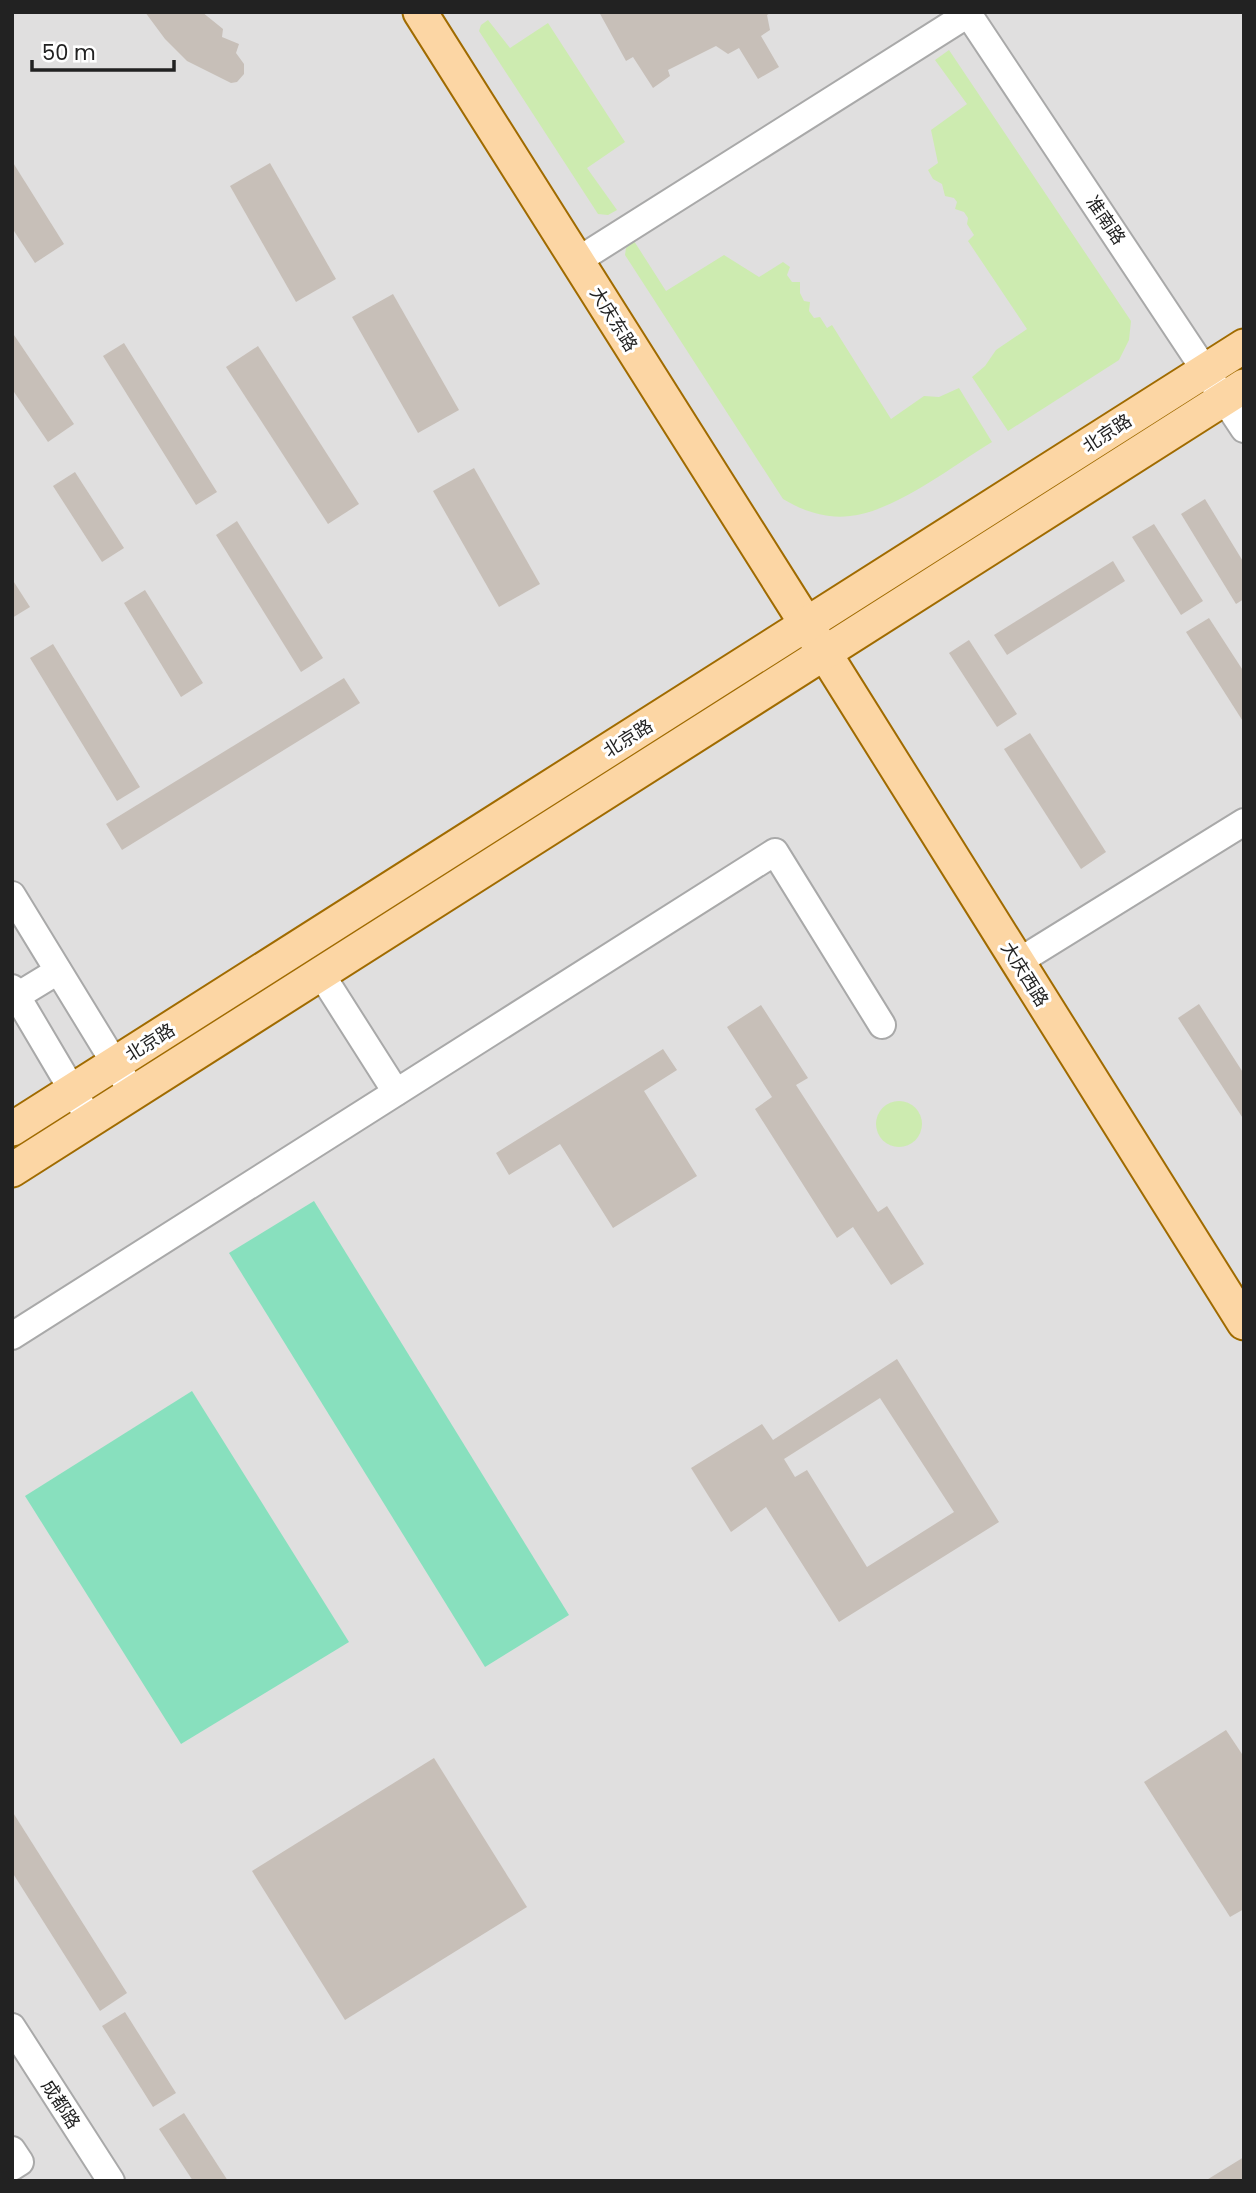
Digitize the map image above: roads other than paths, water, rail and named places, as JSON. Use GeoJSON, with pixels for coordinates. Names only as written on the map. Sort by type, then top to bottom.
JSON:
{"type":"FeatureCollection","features":[{"type":"Feature","properties":{"kind":"main road","name":"大庆东路"},"geometry":{"type":"LineString","coordinates":[[420,12],[807,625]]}},
{"type":"Feature","properties":{"kind":"main road","name":"北京路"},"geometry":{"type":"LineString","coordinates":[[12,1129],[1244,346]]}},
{"type":"Feature","properties":{"kind":"main road","name":"北京路"},"geometry":{"type":"LineString","coordinates":[[12,1170],[1234,392]]}},
{"type":"Feature","properties":{"kind":"main road","name":"大庆西路"},"geometry":{"type":"LineString","coordinates":[[807,625],[1244,1323]]}},
{"type":"Feature","properties":{"kind":"street"},"geometry":{"type":"LineString","coordinates":[[578,261],[967,13]]}},
{"type":"Feature","properties":{"kind":"street","name":"准南路"},"geometry":{"type":"LineString","coordinates":[[967,13],[1206,370],[1234,392],[1244,429]]}},
{"type":"Feature","properties":{"kind":"street"},"geometry":{"type":"LineString","coordinates":[[1018,962],[1244,822]]}},
{"type":"Feature","properties":{"kind":"street"},"geometry":{"type":"LineString","coordinates":[[12,1336],[775,852],[882,1026]]}},
{"type":"Feature","properties":{"kind":"street"},"geometry":{"type":"LineString","coordinates":[[12,895],[132,1093]]}},
{"type":"Feature","properties":{"kind":"street"},"geometry":{"type":"LineString","coordinates":[[58,971],[14,995],[90,1120]]}},
{"type":"Feature","properties":{"kind":"street"},"geometry":{"type":"LineString","coordinates":[[320,974],[396,1093]]}},
{"type":"Feature","properties":{"kind":"street","name":"成都路"},"geometry":{"type":"LineString","coordinates":[[12,2027],[111,2181]]}},
{"type":"Feature","properties":{"kind":"street"},"geometry":{"type":"LineString","coordinates":[[12,2150],[20,2162],[12,2167]]}}]}
